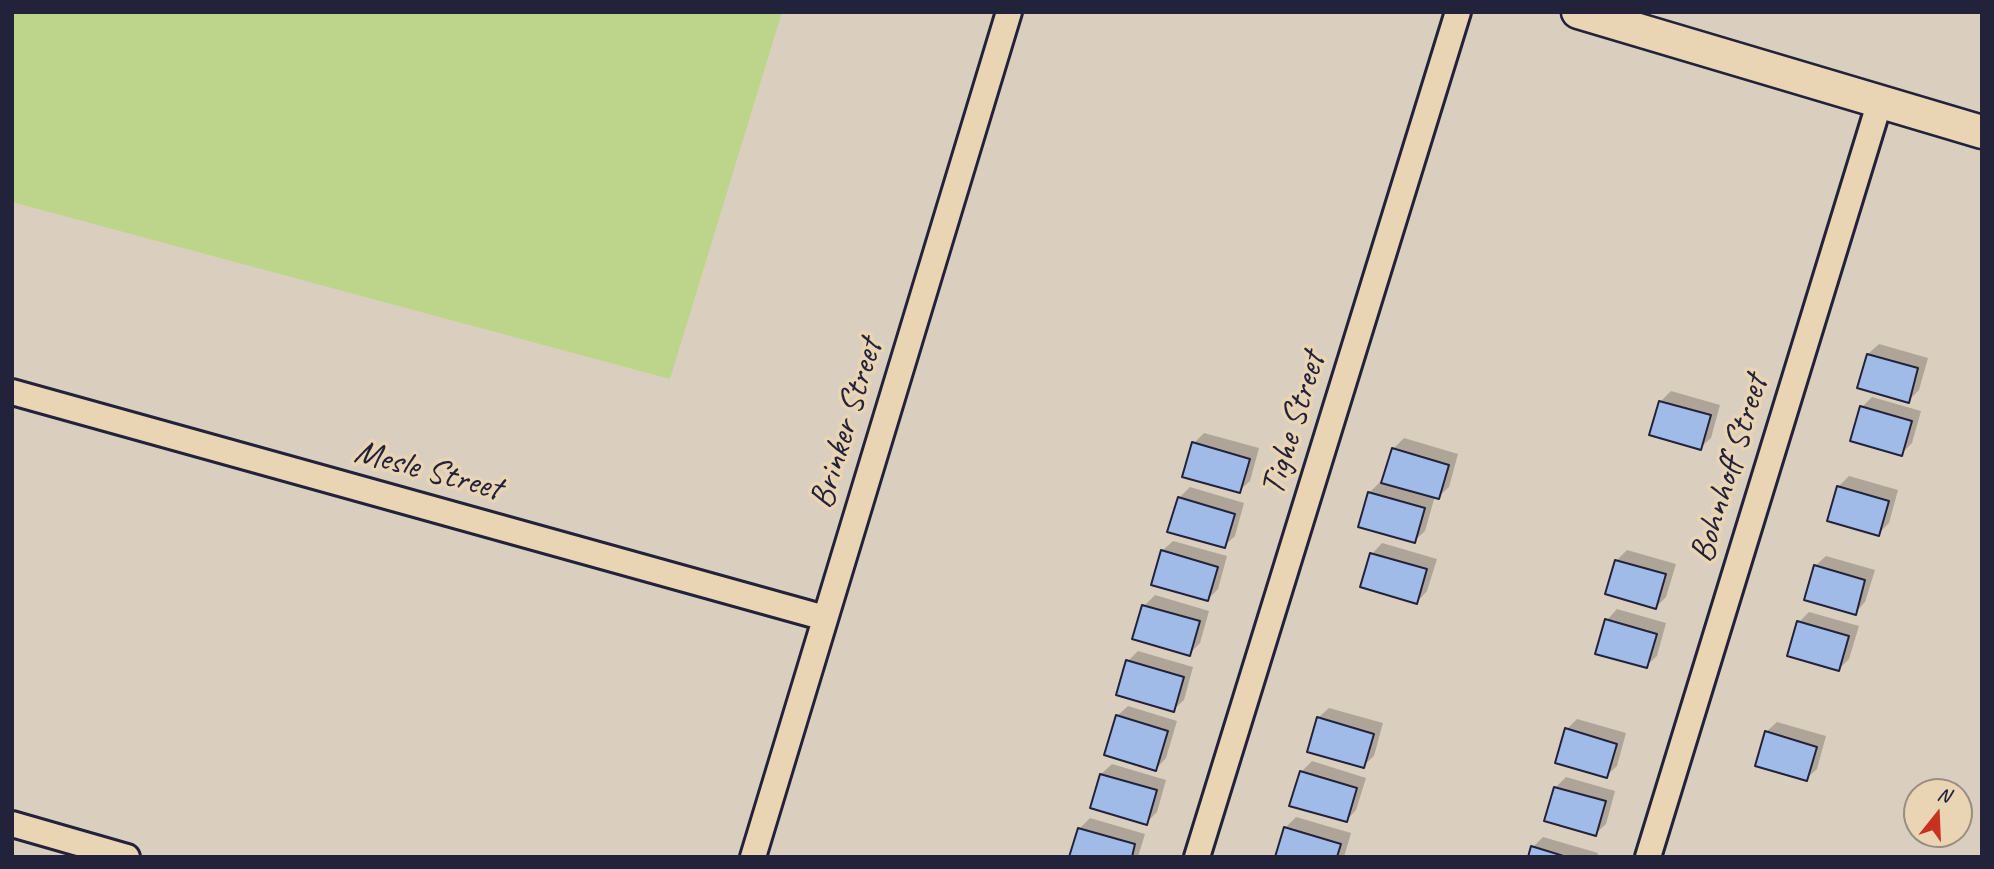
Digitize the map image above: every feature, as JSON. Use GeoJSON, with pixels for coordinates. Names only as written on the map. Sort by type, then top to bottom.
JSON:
{"type":"FeatureCollection","features":[{"type":"Feature","properties":{"kind":"street","name":"Brinker Street"},"geometry":{"type":"LineString","coordinates":[[753,857],[1009,12]]}},
{"type":"Feature","properties":{"kind":"street","name":"Tighe Street"},"geometry":{"type":"LineString","coordinates":[[1197,857],[1458,12]]}},
{"type":"Feature","properties":{"kind":"street"},"geometry":{"type":"LineString","coordinates":[[1577,12],[1982,132]]}},
{"type":"Feature","properties":{"kind":"street","name":"Bohnhoff Street"},"geometry":{"type":"LineString","coordinates":[[1648,857],[1880,101]]}},
{"type":"Feature","properties":{"kind":"street","name":"Mesle Street"},"geometry":{"type":"LineString","coordinates":[[12,392],[825,618]]}},
{"type":"Feature","properties":{"kind":"street"},"geometry":{"type":"LineString","coordinates":[[12,824],[127,857]]}},
{"type":"Feature","properties":{"kind":"green space"},"geometry":{"type":"Polygon","coordinates":[[[12,12],[782,12],[670,379],[12,202],[12,12]]]}},
{"type":"Feature","properties":{"kind":"building"},"geometry":{"type":"Polygon","coordinates":[[[1867,354],[1918,368],[1909,403],[1857,388],[1867,354]]]}},
{"type":"Feature","properties":{"kind":"building"},"geometry":{"type":"Polygon","coordinates":[[[1659,401],[1711,415],[1701,450],[1649,435],[1659,401]]]}},
{"type":"Feature","properties":{"kind":"building"},"geometry":{"type":"Polygon","coordinates":[[[1860,406],[1912,421],[1902,456],[1850,441],[1860,406]]]}},
{"type":"Feature","properties":{"kind":"building"},"geometry":{"type":"Polygon","coordinates":[[[1192,442],[1250,459],[1240,493],[1182,477],[1192,442]]]}},
{"type":"Feature","properties":{"kind":"building"},"geometry":{"type":"Polygon","coordinates":[[[1392,448],[1449,465],[1439,499],[1381,483],[1392,448]]]}},
{"type":"Feature","properties":{"kind":"building"},"geometry":{"type":"Polygon","coordinates":[[[1837,486],[1889,501],[1879,536],[1827,521],[1837,486]]]}},
{"type":"Feature","properties":{"kind":"building"},"geometry":{"type":"Polygon","coordinates":[[[1368,492],[1425,508],[1415,543],[1358,527],[1368,492]]]}},
{"type":"Feature","properties":{"kind":"building"},"geometry":{"type":"Polygon","coordinates":[[[1178,497],[1235,514],[1225,548],[1167,532],[1178,497]]]}},
{"type":"Feature","properties":{"kind":"building"},"geometry":{"type":"Polygon","coordinates":[[[1161,550],[1218,567],[1208,601],[1151,585],[1161,550]]]}},
{"type":"Feature","properties":{"kind":"building"},"geometry":{"type":"Polygon","coordinates":[[[1370,553],[1427,569],[1417,604],[1360,587],[1370,553]]]}},
{"type":"Feature","properties":{"kind":"building"},"geometry":{"type":"Polygon","coordinates":[[[1615,560],[1666,574],[1656,609],[1605,594],[1615,560]]]}},
{"type":"Feature","properties":{"kind":"building"},"geometry":{"type":"Polygon","coordinates":[[[1814,565],[1865,580],[1856,615],[1804,600],[1814,565]]]}},
{"type":"Feature","properties":{"kind":"building"},"geometry":{"type":"Polygon","coordinates":[[[1142,605],[1200,621],[1190,656],[1132,639],[1142,605]]]}},
{"type":"Feature","properties":{"kind":"building"},"geometry":{"type":"Polygon","coordinates":[[[1605,619],[1657,634],[1647,668],[1595,654],[1605,619]]]}},
{"type":"Feature","properties":{"kind":"building"},"geometry":{"type":"Polygon","coordinates":[[[1797,621],[1849,636],[1839,671],[1787,656],[1797,621]]]}},
{"type":"Feature","properties":{"kind":"building"},"geometry":{"type":"Polygon","coordinates":[[[1126,660],[1184,677],[1174,712],[1116,695],[1126,660]]]}},
{"type":"Feature","properties":{"kind":"building"},"geometry":{"type":"Polygon","coordinates":[[[1116,715],[1168,731],[1156,771],[1104,755],[1116,715]]]}},
{"type":"Feature","properties":{"kind":"building"},"geometry":{"type":"Polygon","coordinates":[[[1317,717],[1374,734],[1364,768],[1307,752],[1317,717]]]}},
{"type":"Feature","properties":{"kind":"building"},"geometry":{"type":"Polygon","coordinates":[[[1565,728],[1617,744],[1607,778],[1555,763],[1565,728]]]}},
{"type":"Feature","properties":{"kind":"building"},"geometry":{"type":"Polygon","coordinates":[[[1765,731],[1817,747],[1807,781],[1755,766],[1765,731]]]}},
{"type":"Feature","properties":{"kind":"building"},"geometry":{"type":"Polygon","coordinates":[[[1300,771],[1357,788],[1347,822],[1289,806],[1300,771]]]}},
{"type":"Feature","properties":{"kind":"building"},"geometry":{"type":"Polygon","coordinates":[[[1100,774],[1157,790],[1147,825],[1090,808],[1100,774]]]}},
{"type":"Feature","properties":{"kind":"building"},"geometry":{"type":"Polygon","coordinates":[[[1554,787],[1606,801],[1596,836],[1544,821],[1554,787]]]}},
{"type":"Feature","properties":{"kind":"building"},"geometry":{"type":"Polygon","coordinates":[[[1284,827],[1341,844],[1337,857],[1275,857],[1284,827]]]}},
{"type":"Feature","properties":{"kind":"building"},"geometry":{"type":"Polygon","coordinates":[[[1078,828],[1135,844],[1132,857],[1069,857],[1078,828]]]}},
{"type":"Feature","properties":{"kind":"building"},"geometry":{"type":"Polygon","coordinates":[[[1531,846],[1567,857],[1528,857],[1531,846]]]}}]}
